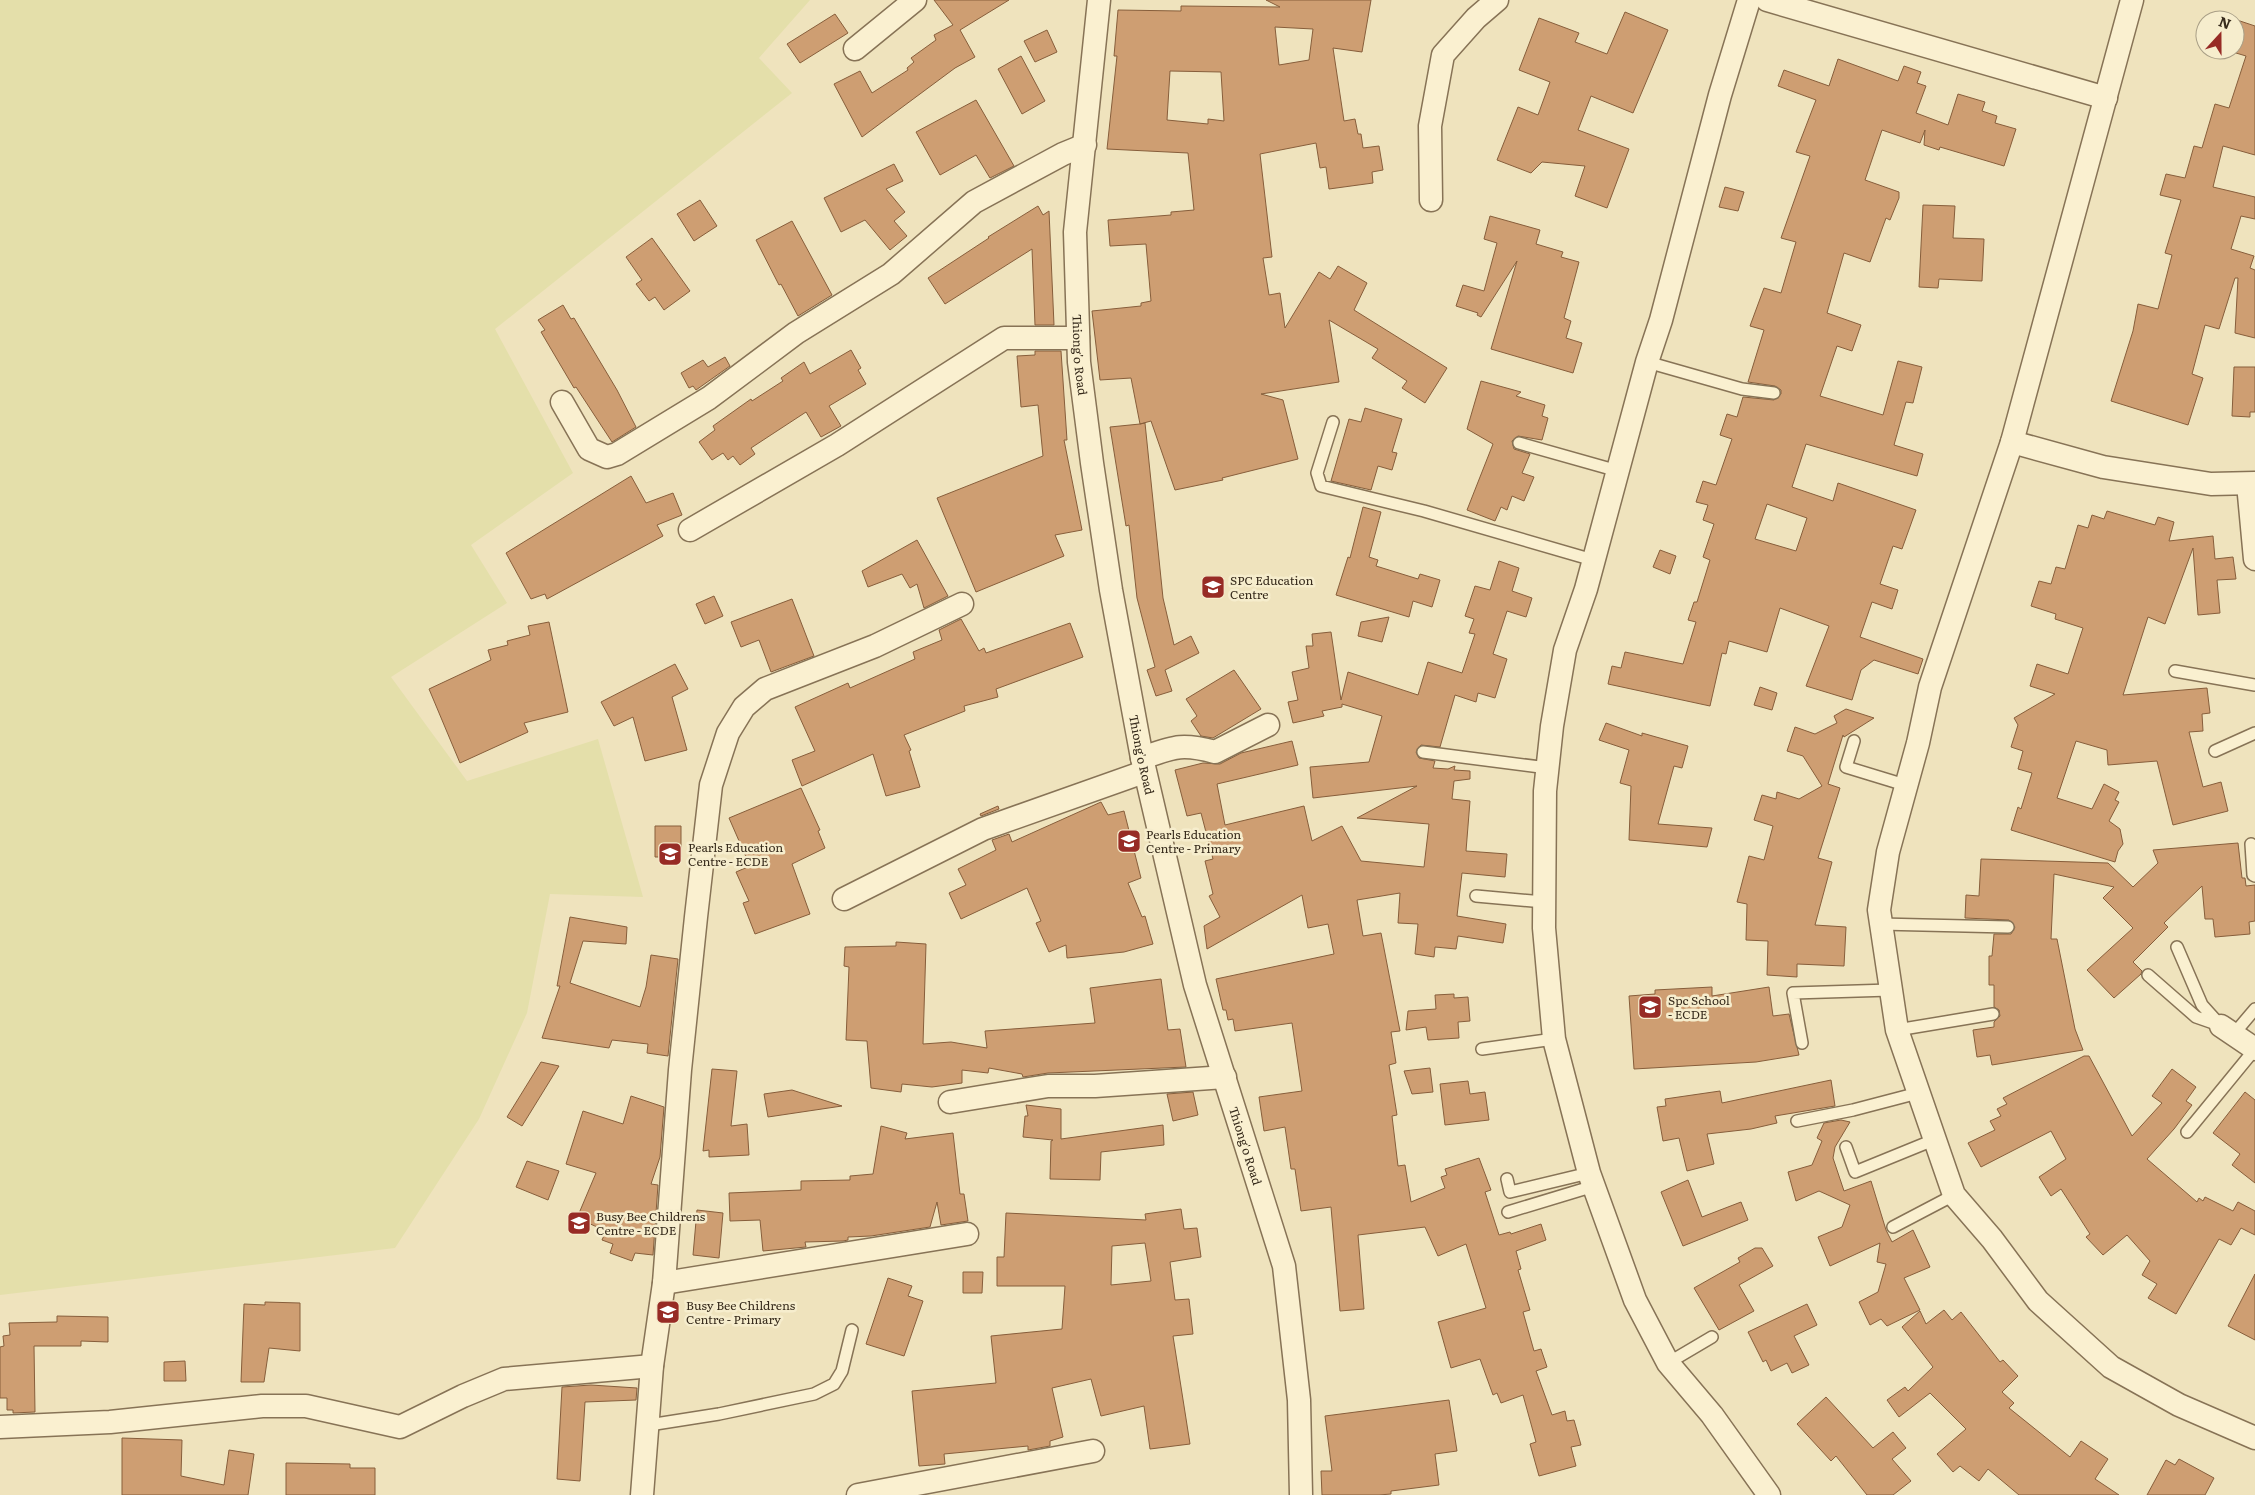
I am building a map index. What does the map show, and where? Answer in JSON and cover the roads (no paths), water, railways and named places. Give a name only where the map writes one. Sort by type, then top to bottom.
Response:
[{"type":"street","points":[[855,49],[915,0]]},
{"type":"street","name":"Thiong'o Road","points":[[1099,0],[1075,232],[1079,362],[1092,463],[1111,590],[1143,765],[1195,985],[1284,1266],[1300,1400],[1301,1495]]},
{"type":"street","points":[[1431,200],[1430,126],[1443,55],[1476,18],[1497,0]]},
{"type":"street","points":[[1749,0],[1720,95],[1661,320],[1647,362],[1593,560],[1566,650],[1552,726],[1545,791],[1544,928],[1554,1039],[1592,1180],[1634,1300],[1668,1364],[1712,1415],[1769,1495]]},
{"type":"street","points":[[1768,0],[2106,98]]},
{"type":"street","points":[[2132,0],[2012,442],[1930,686],[1918,743],[1888,852],[1879,910],[1880,924],[1897,1030],[1954,1195],[1992,1239],[2038,1301],[2111,1367],[2179,1405],[2255,1438]]},
{"type":"street","points":[[562,402],[589,449],[607,458],[617,454],[709,398],[796,333],[891,274],[974,202],[1062,154],[1084,145]]},
{"type":"street","points":[[690,530],[837,444],[1004,338],[1078,338]]},
{"type":"street","points":[[2012,442],[2102,468],[2211,484],[2252,484],[2255,559]]},
{"type":"street","points":[[642,1495],[649,1425],[652,1366],[664,1283],[680,1070],[711,785],[728,733],[744,707],[766,689],[874,646],[962,604]]},
{"type":"street","points":[[844,899],[983,828],[1143,765],[1171,748],[1192,746],[1215,752],[1268,725]]},
{"type":"street","points":[[2227,1031],[2255,1049]]},
{"type":"street","points":[[950,1102],[1048,1086],[1095,1086],[1225,1077]]},
{"type":"street","points":[[664,1283],[967,1234]]},
{"type":"street","points":[[0,1427],[110,1422],[262,1406],[306,1406],[400,1427],[504,1379],[652,1366]]},
{"type":"street","points":[[858,1495],[1092,1451]]},
{"type":"lane","points":[[1647,362],[1742,389],[1774,394]]},
{"type":"lane","points":[[1333,422],[1317,473],[1321,486],[1424,512],[1593,560]]},
{"type":"lane","points":[[1519,442],[1618,471]]},
{"type":"lane","points":[[2174,671],[2255,685]]},
{"type":"lane","points":[[2215,751],[2255,733]]},
{"type":"lane","points":[[1854,740],[1846,767],[1905,785]]},
{"type":"lane","points":[[1423,752],[1548,768]]},
{"type":"lane","points":[[2251,844],[2253,875],[2255,876]]},
{"type":"lane","points":[[1476,896],[1544,902]]},
{"type":"lane","points":[[1880,924],[2008,927]]},
{"type":"lane","points":[[2177,948],[2202,1005],[2227,1031]]},
{"type":"lane","points":[[2148,975],[2196,1017],[2227,1031]]},
{"type":"lane","points":[[1802,1043],[1793,993],[1890,990]]},
{"type":"lane","points":[[2227,1031],[2255,1009]]},
{"type":"lane","points":[[1897,1030],[1992,1014]]},
{"type":"lane","points":[[1482,1049],[1554,1039]]},
{"type":"lane","points":[[2187,1132],[2255,1049]]},
{"type":"lane","points":[[1798,1121],[1853,1110],[1918,1093]]},
{"type":"lane","points":[[1846,1147],[1855,1172],[1936,1139]]},
{"type":"lane","points":[[1507,1179],[1510,1192],[1592,1180]]},
{"type":"lane","points":[[1508,1212],[1592,1180]]},
{"type":"lane","points":[[1893,1227],[1954,1195]]},
{"type":"lane","points":[[649,1425],[719,1414],[814,1394],[834,1384],[842,1371],[852,1330]]},
{"type":"lane","points":[[1668,1364],[1712,1337]]},
{"type":"place","name":"SPC Education Centre","points":[[1213,587]]},
{"type":"place","name":"Pearls Education Centre - Primary","points":[[1129,841]]},
{"type":"place","name":"Pearls Education Centre - ECDE","points":[[670,854]]},
{"type":"place","name":"Spc School - ECDE","points":[[1650,1007]]},
{"type":"place","name":"Busy Bee Childrens Centre - ECDE","points":[[579,1223]]},
{"type":"place","name":"Busy Bee Childrens Centre - Primary","points":[[668,1312]]}]
